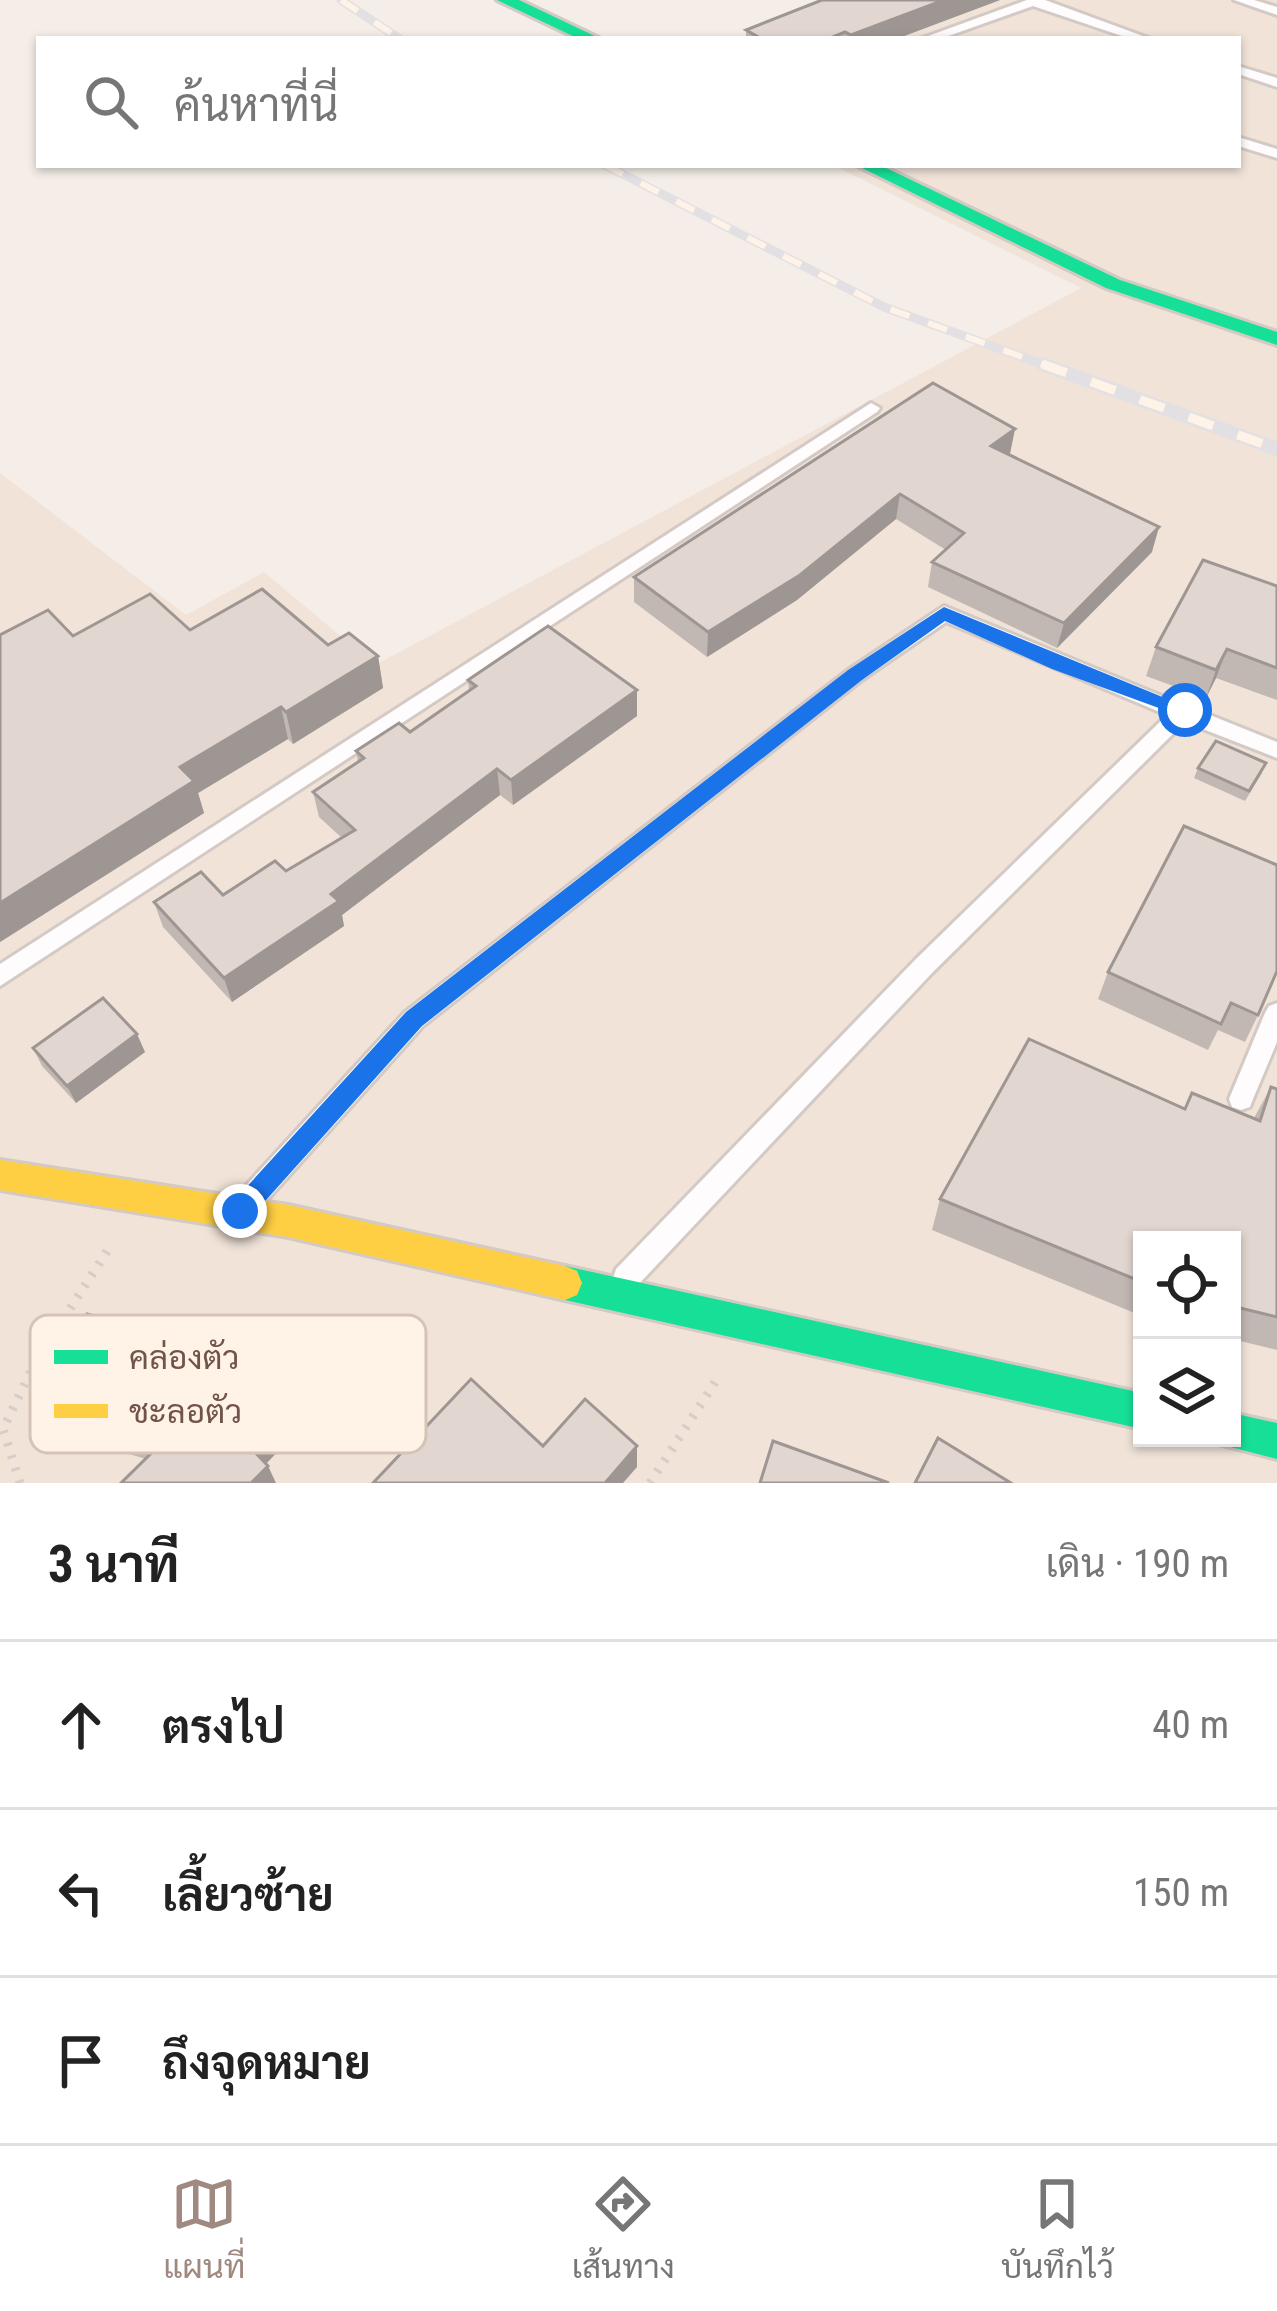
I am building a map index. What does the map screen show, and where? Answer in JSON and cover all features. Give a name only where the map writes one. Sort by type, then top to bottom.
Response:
[{"type":"main road","points":[[505,0],[586,36]]},
{"type":"main road","points":[[872,168],[1113,284],[1277,339]]},
{"type":"main road","points":[[0,1175],[240,1211],[1133,1409]]},
{"type":"main road","points":[[1241,1433],[1277,1441]]},
{"type":"lane","points":[[1240,0],[1277,11]]},
{"type":"lane","points":[[944,36],[1036,1],[1135,36]]},
{"type":"lane","points":[[1241,71],[1277,83]]},
{"type":"lane","points":[[1241,142],[1277,154]]},
{"type":"lane","points":[[0,976],[871,408]]},
{"type":"lane","points":[[240,1211],[414,1019],[855,675],[944,614],[1277,749]]},
{"type":"lane","points":[[611,1293],[924,966],[1185,710]]},
{"type":"lane","points":[[1241,1099],[1277,1013]]},
{"type":"path","points":[[66,1315],[142,1196]]},
{"type":"path","points":[[650,1483],[753,1324]]},
{"type":"path","points":[[20,1483],[3,1429],[30,1373]]},
{"type":"shaded area","points":[[863,0],[1277,0],[1277,1483],[0,1483],[0,473],[186,615],[264,572],[375,665],[1081,288],[839,168],[1241,168],[1241,36],[764,36]]},
{"type":"building","points":[[822,0],[944,0],[851,35],[757,36],[746,30]]},
{"type":"building","points":[[933,383],[1015,429],[991,446],[1159,527],[1064,623],[932,562],[964,533],[900,494],[800,575],[708,632],[634,577]]},
{"type":"building","points":[[1203,560],[1277,586],[1277,668],[1227,649],[1216,670],[1156,647]]},
{"type":"building","points":[[262,589],[328,645],[349,633],[378,656],[286,712],[281,707],[180,767],[194,781],[0,903],[0,635],[48,610],[73,636],[150,594],[190,630]]},
{"type":"building","points":[[548,626],[637,690],[511,780],[497,769],[331,894],[339,901],[224,978],[154,902],[201,872],[223,895],[275,861],[286,871],[355,830],[313,792],[364,758],[356,751],[399,723],[410,732],[476,686],[468,680]]},
{"type":"building","points":[[1216,741],[1266,763],[1249,791],[1198,768]]},
{"type":"building","points":[[1184,826],[1277,865],[1277,971],[1258,1015],[1231,1003],[1221,1024],[1108,972]]},
{"type":"building","points":[[103,998],[137,1034],[67,1086],[33,1048]]},
{"type":"building","points":[[1029,1039],[1185,1109],[1192,1093],[1260,1121],[1271,1087],[1277,1089],[1277,1317],[1241,1308],[1241,1231],[1133,1231],[1133,1278],[940,1199]]},
{"type":"building","points":[[471,1379],[543,1446],[585,1399],[637,1446],[605,1483],[373,1483],[401,1453],[426,1453],[426,1427]]},
{"type":"building","points":[[938,1438],[1011,1483],[915,1483]]},
{"type":"building","points":[[773,1441],[889,1483],[760,1483]]},
{"type":"building","points":[[151,1453],[256,1453],[268,1466],[251,1483],[121,1483]]},
{"type":"railway","points":[[341,0],[395,36]]},
{"type":"railway","points":[[611,168],[884,307],[1050,367]]},
{"type":"railway","points":[[1042,364],[1277,449]]},
{"type":"traffic: fast","points":[[505,0],[586,36]]},
{"type":"traffic: fast","points":[[871,168],[1113,284],[1277,339]]},
{"type":"traffic: fast","points":[[565,1283],[1133,1409]]},
{"type":"traffic: fast","points":[[1241,1433],[1277,1441]]},
{"type":"traffic: slow","points":[[0,1175],[288,1221],[565,1283]]},
{"type":"route","points":[[240,1211],[414,1019],[855,675],[944,614],[1059,664],[1185,710]]}]
